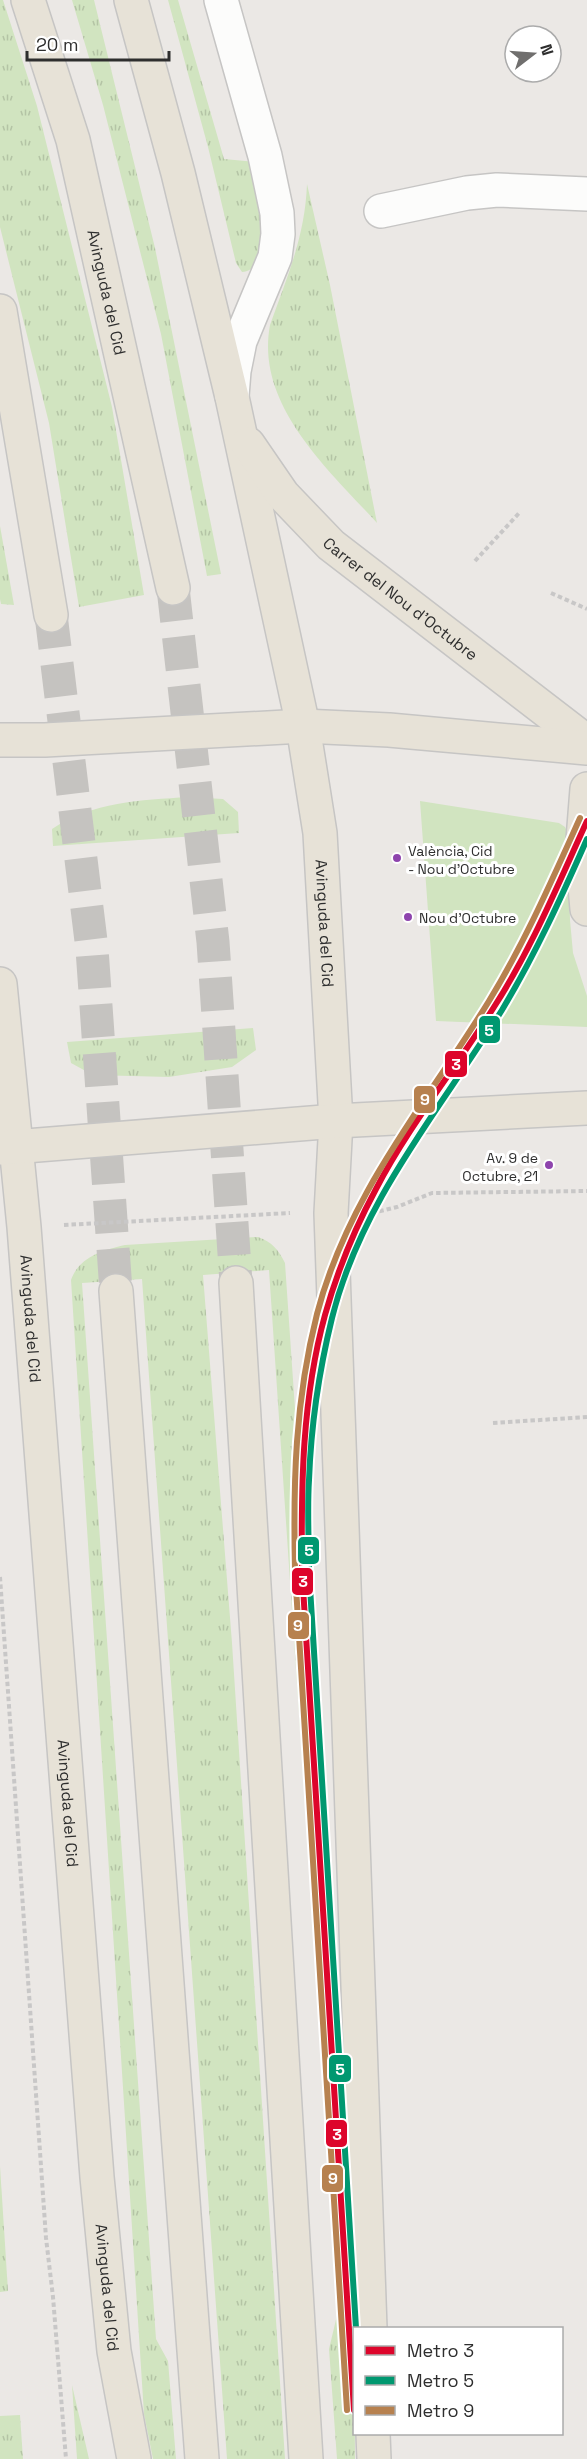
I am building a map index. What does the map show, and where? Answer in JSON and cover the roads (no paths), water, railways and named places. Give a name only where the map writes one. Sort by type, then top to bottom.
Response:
[{"type":"main road","name":"Avinguda del Cid","points":[[28,0],[73,140],[173,588]]},
{"type":"main road","name":"Avinguda del Cid","points":[[131,0],[177,173],[232,398],[303,726],[320,833],[336,1120],[331,1213],[370,2327]]},
{"type":"main road","points":[[0,311],[51,615]]},
{"type":"main road","name":"Carrer del Nou d'Octubre","points":[[239,431],[283,495],[331,545],[587,742]]},
{"type":"main road","points":[[0,740],[45,740],[303,726],[389,730],[587,748]]},
{"type":"main road","points":[[587,789],[582,852],[587,909]]},
{"type":"main road","name":"Avinguda del Cid","points":[[0,984],[6,1145],[97,2177],[114,2351],[134,2459]]},
{"type":"main road","points":[[6,1145],[336,1120],[587,1108]]},
{"type":"main road","points":[[236,1283],[306,2459]]},
{"type":"main road","points":[[116,1291],[202,2459]]},
{"type":"main road","points":[[374,2435],[374,2459]]},
{"type":"street","name":"Avinguda del Cid","points":[[221,0],[265,156],[277,213],[278,234],[275,257],[240,341],[232,398]]},
{"type":"street","points":[[381,211],[467,193],[496,190],[587,194]]},
{"type":"tunnel","points":[[173,588],[213,942],[236,1283]]},
{"type":"tunnel","points":[[51,615],[92,949],[116,1291]]},
{"type":"metro line","name":"9","points":[[347,2410],[295,1571],[295,1474],[304,1378],[317,1314],[331,1270],[348,1229],[391,1151],[502,979],[538,911],[580,818]]},
{"type":"metro line","name":"3","points":[[353,2394],[302,1571],[303,1474],[307,1410],[317,1347],[325,1315],[347,1250],[368,1204],[403,1142],[508,985],[544,916],[587,821]]},
{"type":"metro line","name":"5","points":[[356,2327],[309,1571],[308,1491],[316,1399],[332,1318],[345,1275],[362,1235],[382,1195],[502,1010],[526,968],[587,839]]},
{"type":"place","name":"València, Cid - Nou d'Octubre","points":[[397,858]]},
{"type":"place","name":"Nou d'Octubre","points":[[408,917]]},
{"type":"place","name":"Av. 9 de Octubre, 21","points":[[549,1165]]}]
